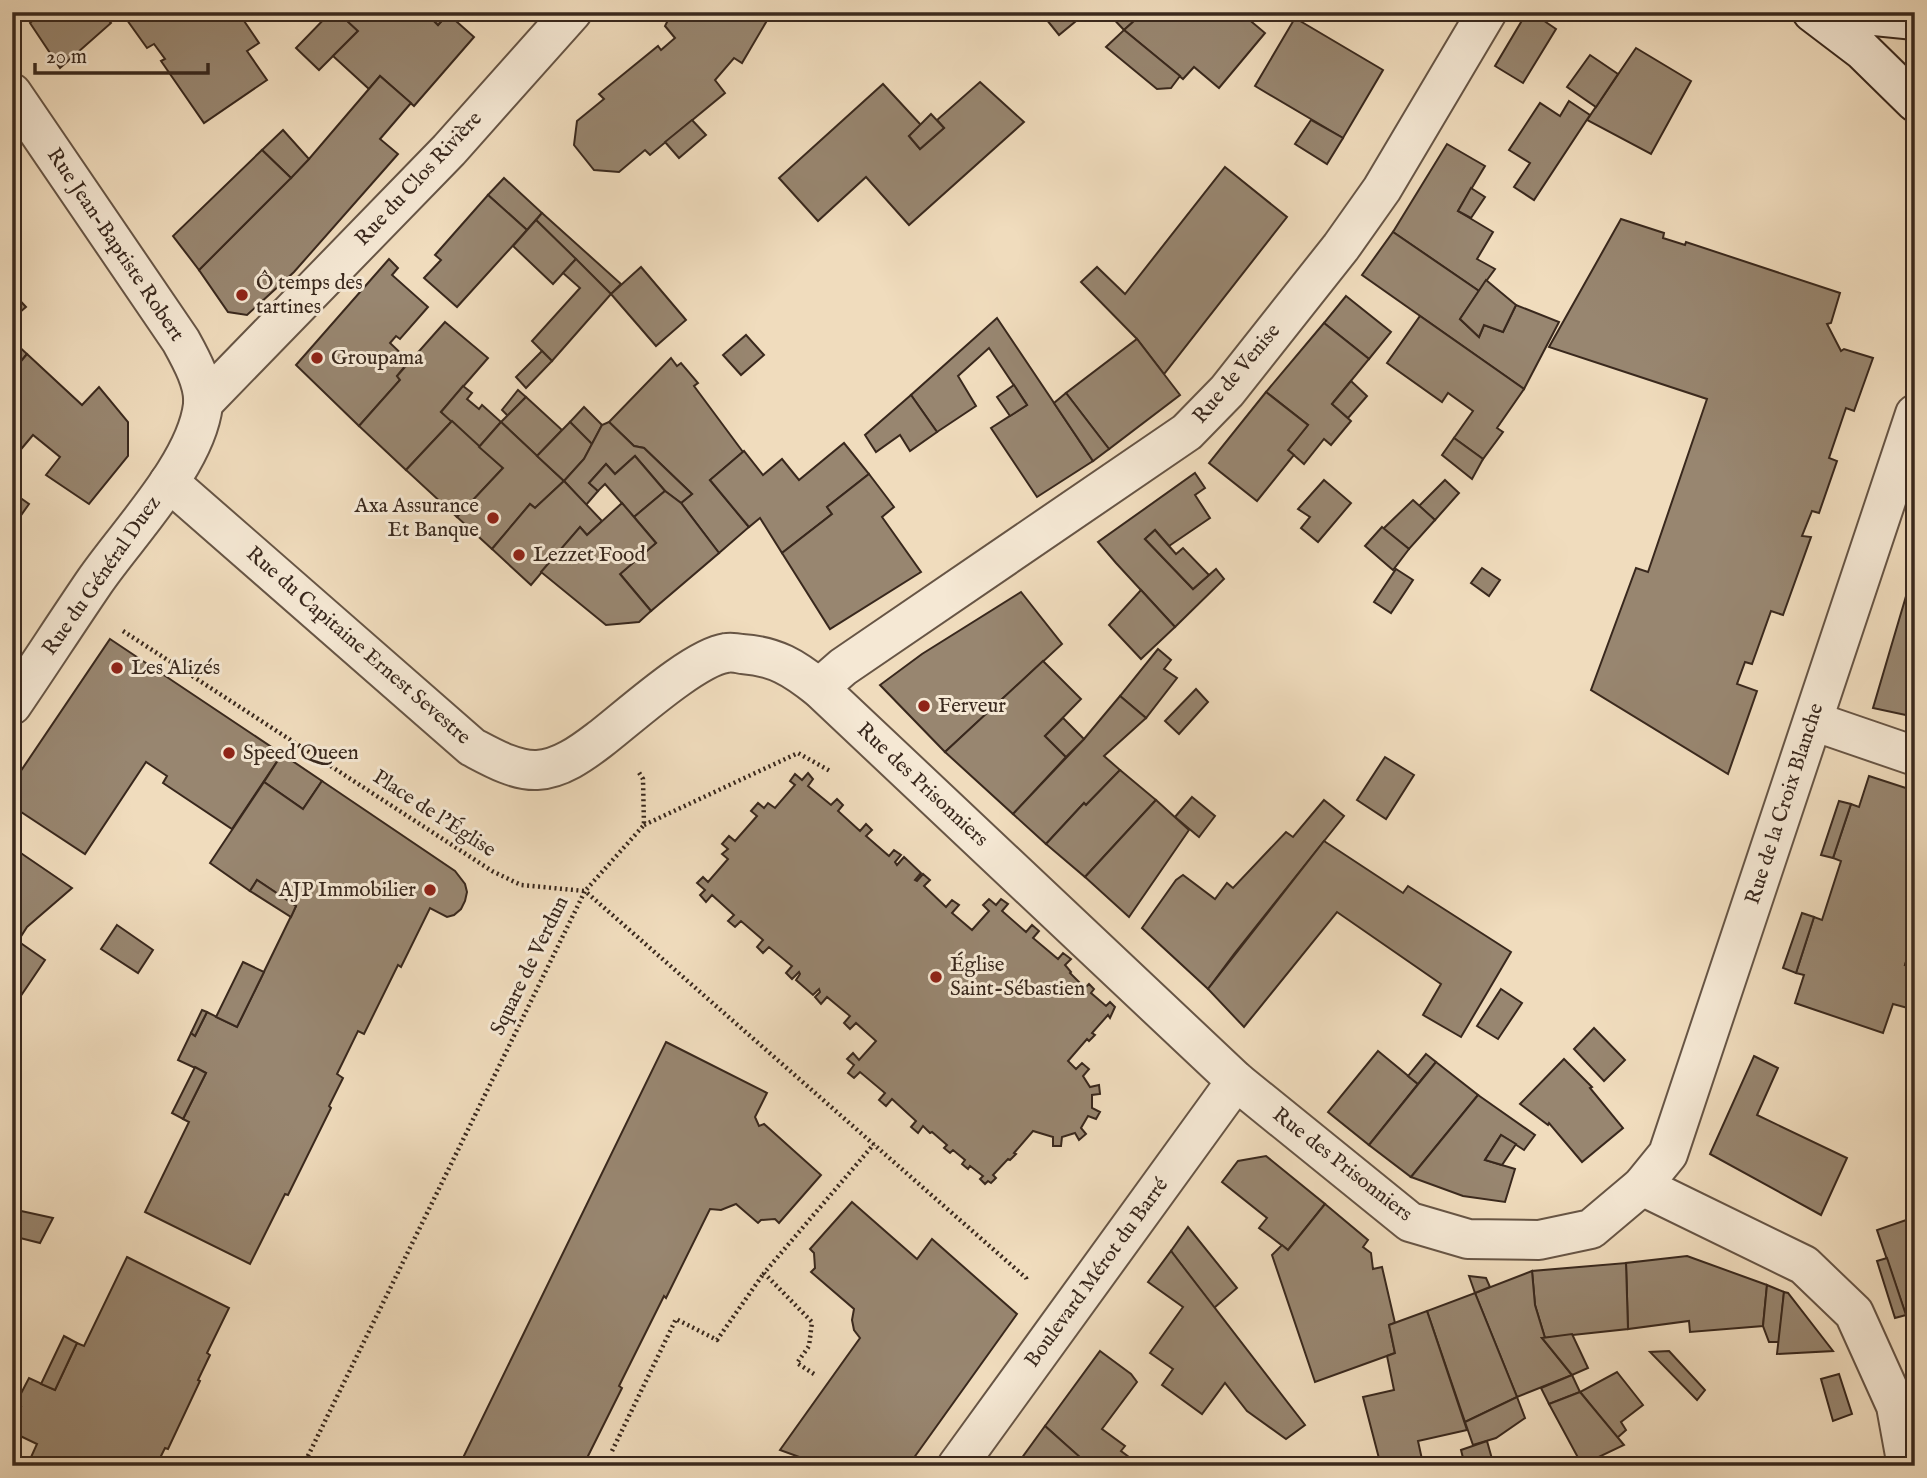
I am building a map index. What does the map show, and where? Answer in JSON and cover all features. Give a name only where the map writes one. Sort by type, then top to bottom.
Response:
[{"type":"street","name":"Rue du Clos Rivière","points":[[203,403],[449,150],[572,12]]},
{"type":"street","name":"Rue de Venise","points":[[818,688],[842,667],[1187,432],[1227,391],[1341,247],[1382,189],[1487,12]]},
{"type":"street","points":[[1813,13],[1915,20]]},
{"type":"street","points":[[1813,13],[1862,50],[1915,103]]},
{"type":"street","name":"Rue Jean-Baptiste Robert","points":[[12,93],[181,341],[197,369],[203,403]]},
{"type":"street","points":[[169,482],[197,430],[203,403]]},
{"type":"street","name":"Rue de la Croix Blanche","points":[[1642,1186],[1668,1154],[1915,414]]},
{"type":"street","name":"Rue du Capitaine Ernest Sevestre","points":[[169,482],[472,747],[516,766],[537,770],[560,764],[584,752],[689,670],[709,658],[727,653],[773,659],[797,670],[818,688]]},
{"type":"street","name":"Rue du Général Duez","points":[[12,705],[95,581],[169,482]]},
{"type":"street","name":"Rue des Prisonniers","points":[[818,688],[1236,1081],[1410,1222],[1468,1239],[1539,1240],[1591,1229],[1642,1186]]},
{"type":"street","points":[[1813,721],[1915,756]]},
{"type":"street","name":"Boulevard Mérot du Barré","points":[[957,1466],[1236,1081]]},
{"type":"street","points":[[1642,1186],[1804,1265],[1854,1314],[1905,1402],[1907,1466]]},
{"type":"path","name":"Place de l'Église","points":[[81,604],[492,871],[521,885],[585,891]]},
{"type":"path","points":[[610,732],[643,779],[644,825]]},
{"type":"path","points":[[585,891],[644,825],[798,753]]},
{"type":"path","name":"Square de Verdun","points":[[303,1466],[585,891],[1026,1278],[1029,1290]]},
{"type":"path","points":[[612,1451],[676,1319],[717,1339],[764,1273],[874,1144]]},
{"type":"path","points":[[764,1273],[812,1322],[809,1346],[797,1363],[814,1374]]},
{"type":"building","points":[[42,12],[101,12],[111,23],[60,68],[30,23]]},
{"type":"building","points":[[238,12],[259,43],[247,51],[267,80],[204,123],[161,61],[165,59],[154,44],[147,48],[122,13]]},
{"type":"building","points":[[331,12],[338,12],[358,31],[319,70],[296,48]]},
{"type":"building","points":[[354,12],[425,12],[438,25],[448,14],[474,37],[414,106],[380,76],[369,89],[333,56],[358,31],[346,20]]},
{"type":"building","points":[[425,12],[450,12],[438,25]]},
{"type":"building","points":[[672,12],[772,12],[742,63],[734,58],[715,80],[725,93],[650,155],[645,150],[619,172],[594,170],[574,145],[577,121],[604,99],[599,94],[658,46],[661,50],[675,38],[665,26]]},
{"type":"building","points":[[1087,12],[1059,35],[1042,14]]},
{"type":"building","points":[[1107,12],[1144,12],[1124,30]]},
{"type":"building","points":[[1144,12],[1240,12],[1265,33],[1219,88],[1194,67],[1183,79],[1124,30]]},
{"type":"building","points":[[1527,12],[1556,29],[1523,83],[1495,66]]},
{"type":"building","points":[[1295,18],[1383,70],[1343,138],[1255,86]]},
{"type":"building","points":[[1124,30],[1180,76],[1171,88],[1157,89],[1106,47]]},
{"type":"building","points":[[1636,48],[1691,81],[1651,154],[1587,120]]},
{"type":"building","points":[[1590,55],[1618,74],[1596,107],[1567,87]]},
{"type":"building","points":[[380,76],[411,103],[380,139],[398,154],[294,272],[247,315],[228,312],[199,270],[309,159]]},
{"type":"building","points":[[980,82],[1024,122],[909,225],[866,177],[818,221],[779,178],[883,84],[920,124],[909,136],[920,149],[944,128],[937,120]]},
{"type":"building","points":[[1569,101],[1590,115],[1534,200],[1514,187],[1530,163],[1509,150],[1540,103],[1560,116]]},
{"type":"building","points":[[931,114],[944,128],[920,149],[909,136]]},
{"type":"building","points":[[692,120],[706,135],[679,158],[665,142]]},
{"type":"building","points":[[1311,120],[1343,138],[1327,164],[1295,144]]},
{"type":"building","points":[[283,130],[309,159],[291,178],[262,150]]},
{"type":"building","points":[[1447,144],[1485,166],[1458,211],[1493,232],[1477,259],[1495,269],[1479,291],[1393,232]]},
{"type":"building","points":[[262,150],[291,178],[199,270],[173,236]]},
{"type":"building","points":[[1225,167],[1287,217],[1164,374],[1137,339],[1081,282],[1097,267],[1125,294]]},
{"type":"building","points":[[504,178],[542,213],[527,230],[488,195]]},
{"type":"building","points":[[1471,188],[1485,197],[1471,218],[1458,211]]},
{"type":"building","points":[[488,195],[527,230],[457,307],[424,278],[441,260],[435,255]]},
{"type":"building","points":[[542,213],[621,284],[611,294],[536,220]]},
{"type":"building","points":[[1621,219],[1664,233],[1663,238],[1685,245],[1686,242],[1840,293],[1831,323],[1827,324],[1841,351],[1844,349],[1873,358],[1854,411],[1846,408],[1829,458],[1837,461],[1819,513],[1812,511],[1802,536],[1811,537],[1783,615],[1771,611],[1752,664],[1745,662],[1737,684],[1757,691],[1728,774],[1591,690],[1636,568],[1648,572],[1707,399],[1549,347]]},
{"type":"building","points":[[536,220],[576,259],[553,284],[513,246]]},
{"type":"building","points":[[1393,232],[1479,291],[1460,319],[1479,337],[1484,325],[1503,332],[1516,305],[1559,322],[1524,389],[1362,275]]},
{"type":"building","points":[[389,259],[398,268],[392,275],[428,307],[400,339],[396,336],[390,343],[409,361],[397,376],[400,380],[359,426],[296,365]]},
{"type":"building","points":[[576,259],[611,294],[552,361],[532,341],[580,288],[563,273]]},
{"type":"building","points":[[641,267],[686,320],[656,346],[611,294]]},
{"type":"building","points":[[1486,280],[1516,305],[1503,332],[1484,325],[1479,337],[1460,319]]},
{"type":"building","points":[[12,292],[26,307],[12,319]]},
{"type":"building","points":[[1346,296],[1391,332],[1369,359],[1324,323]]},
{"type":"building","points":[[1420,316],[1524,389],[1497,428],[1503,432],[1483,459],[1454,438],[1473,411],[1448,393],[1442,402],[1387,363]]},
{"type":"building","points":[[997,318],[1093,461],[1037,497],[991,428],[1027,405],[989,348],[958,376],[976,406],[937,432],[911,395]]},
{"type":"building","points":[[445,322],[488,358],[441,412],[452,421],[406,470],[359,426],[400,380],[397,376]]},
{"type":"building","points":[[1324,323],[1369,359],[1332,404],[1351,421],[1331,445],[1324,439],[1304,464],[1288,450],[1308,425],[1266,392]]},
{"type":"building","points":[[746,335],[764,355],[741,375],[723,355]]},
{"type":"building","points":[[1137,339],[1180,395],[1109,449],[1066,393]]},
{"type":"building","points":[[12,340],[27,354],[12,372]]},
{"type":"building","points":[[542,351],[552,361],[526,388],[516,377]]},
{"type":"building","points":[[27,354],[82,405],[99,387],[128,422],[128,456],[89,504],[46,475],[60,457],[33,435],[17,454],[12,450],[12,372]]},
{"type":"building","points":[[671,358],[677,366],[681,363],[698,383],[694,386],[743,452],[710,480],[749,527],[719,553],[681,503],[692,494],[644,448],[634,446],[609,422]]},
{"type":"building","points":[[1351,381],[1367,396],[1348,418],[1332,404]]},
{"type":"building","points":[[1014,385],[1027,405],[1010,416],[997,397]]},
{"type":"building","points":[[463,386],[472,393],[467,399],[479,409],[482,405],[501,422],[479,447],[441,412]]},
{"type":"building","points":[[518,390],[526,397],[508,416],[502,410]]},
{"type":"building","points":[[1266,392],[1308,425],[1288,450],[1294,455],[1257,501],[1209,463]]},
{"type":"building","points":[[1066,393],[1109,449],[1093,461],[1054,403]]},
{"type":"building","points":[[911,395],[937,432],[910,451],[900,435],[876,452],[865,435]]},
{"type":"building","points":[[526,397],[562,430],[537,456],[501,422]]},
{"type":"building","points":[[584,407],[602,425],[592,444],[570,422]]},
{"type":"building","points":[[452,421],[503,468],[457,517],[406,470]]},
{"type":"building","points":[[501,422],[564,481],[535,508],[530,504],[492,549],[457,517],[503,468],[479,447]]},
{"type":"building","points":[[570,422],[592,444],[584,459],[564,481],[537,456]]},
{"type":"building","points":[[609,422],[634,446],[644,448],[692,494],[681,503],[665,491],[635,456],[615,474],[606,464],[589,483],[598,491],[586,505],[564,481],[584,459],[602,425]]},
{"type":"building","points":[[1454,438],[1483,459],[1472,479],[1442,455]]},
{"type":"building","points":[[844,443],[869,474],[827,507],[832,514],[782,553],[760,518],[749,527],[710,480],[744,451],[763,475],[782,459],[799,480]]},
{"type":"building","points":[[635,456],[665,491],[634,517],[605,484],[598,491],[589,483],[606,464],[615,474]]},
{"type":"building","points":[[1195,473],[1205,488],[1195,495],[1210,518],[1169,546],[1155,530],[1145,539],[1193,589],[1216,569],[1224,579],[1175,627],[1098,542]]},
{"type":"building","points":[[869,474],[894,507],[882,517],[921,572],[830,629],[782,553],[832,514],[827,507]]},
{"type":"building","points":[[1324,480],[1351,503],[1318,542],[1301,528],[1310,517],[1298,509]]},
{"type":"building","points":[[1445,480],[1459,493],[1435,520],[1419,506]]},
{"type":"building","points":[[564,481],[602,521],[587,535],[580,527],[531,585],[492,549],[530,504],[535,508]]},
{"type":"building","points":[[665,491],[681,503],[719,553],[651,611],[620,574],[656,543],[634,517]]},
{"type":"building","points":[[12,492],[29,504],[12,528]]},
{"type":"building","points":[[1413,500],[1435,520],[1409,549],[1383,529]]},
{"type":"building","points":[[622,503],[656,543],[620,574],[651,611],[639,622],[606,625],[541,572],[580,527],[587,535]]},
{"type":"building","points":[[1382,527],[1409,549],[1393,570],[1365,546]]},
{"type":"building","points":[[1155,530],[1176,554],[1183,548],[1209,575],[1193,589],[1145,539]]},
{"type":"building","points":[[1482,568],[1500,580],[1489,596],[1471,583]]},
{"type":"building","points":[[1396,569],[1413,580],[1391,613],[1374,602]]},
{"type":"building","points":[[1909,586],[1915,588],[1915,717],[1873,708]]},
{"type":"building","points":[[1141,590],[1175,627],[1141,659],[1109,625]]},
{"type":"building","points":[[1021,592],[1062,644],[945,752],[880,685],[922,654]]},
{"type":"building","points":[[110,639],[282,754],[232,829],[163,783],[167,776],[146,762],[85,854],[12,806],[12,784]]},
{"type":"building","points":[[1158,649],[1171,660],[1164,669],[1177,678],[1146,718],[1120,696]]},
{"type":"building","points":[[1043,661],[1081,699],[1045,736],[1066,757],[1013,814],[945,752]]},
{"type":"building","points":[[1196,689],[1208,702],[1179,734],[1165,721]]},
{"type":"building","points":[[1120,696],[1146,718],[1104,756],[1120,770],[1086,805],[1084,803],[1046,844],[1013,814],[1084,739]]},
{"type":"building","points":[[1063,718],[1084,739],[1066,757],[1045,736]]},
{"type":"building","points":[[282,754],[322,781],[303,809],[264,782]]},
{"type":"building","points":[[1385,757],[1414,775],[1386,819],[1357,800]]},
{"type":"building","points":[[1120,770],[1156,800],[1085,877],[1046,844],[1084,803],[1086,805]]},
{"type":"building","name":"Église Saint-Sébastien","points":[[808,773],[813,779],[808,786],[831,805],[837,799],[843,805],[838,811],[860,831],[866,824],[872,830],[866,836],[889,856],[894,850],[901,855],[895,862],[897,865],[904,857],[921,873],[915,880],[923,874],[930,880],[924,886],[946,907],[952,900],[959,905],[952,913],[972,930],[989,911],[983,905],[989,899],[996,905],[1001,899],[1008,904],[1002,911],[1026,932],[1032,925],[1039,931],[1033,938],[1058,959],[1063,953],[1071,959],[1065,965],[1070,973],[1085,988],[1089,984],[1094,989],[1091,993],[1106,1006],[1110,1002],[1115,1007],[1110,1018],[1108,1015],[1092,1033],[1095,1035],[1089,1041],[1087,1039],[1068,1061],[1076,1069],[1082,1063],[1089,1069],[1083,1076],[1090,1087],[1099,1085],[1100,1094],[1092,1095],[1092,1108],[1100,1112],[1096,1119],[1088,1116],[1081,1128],[1086,1134],[1079,1140],[1075,1133],[1062,1137],[1061,1146],[1053,1146],[1053,1137],[1033,1131],[1014,1153],[1016,1154],[993,1175],[996,1178],[985,1184],[980,1179],[983,1176],[970,1166],[968,1169],[962,1164],[965,1160],[953,1150],[950,1153],[944,1148],[947,1145],[932,1132],[923,1126],[918,1133],[911,1127],[916,1121],[892,1099],[886,1106],[879,1100],[885,1093],[860,1072],[854,1078],[848,1073],[854,1065],[847,1059],[853,1053],[859,1060],[876,1041],[856,1023],[850,1029],[844,1023],[850,1016],[827,997],[821,1004],[815,997],[820,992],[819,989],[813,995],[796,980],[799,972],[792,979],[786,973],[792,966],[769,947],[763,953],[757,947],[763,940],[741,921],[735,927],[728,921],[734,915],[712,895],[706,902],[700,895],[705,890],[697,883],[703,877],[708,882],[728,859],[722,854],[728,849],[722,844],[729,836],[735,841],[757,816],[751,811],[758,803],[764,808],[768,803],[775,808],[795,785],[790,781],[795,774],[802,780]]},
{"type":"building","points":[[1869,776],[1915,791],[1915,935],[1905,965],[1915,968],[1915,1010],[1893,1004],[1883,1033],[1795,1003],[1804,975],[1796,973],[1814,917],[1822,920],[1841,861],[1833,858],[1851,804],[1859,807]]},
{"type":"building","points":[[322,781],[455,871],[465,884],[467,892],[461,909],[454,915],[447,917],[430,908],[364,1034],[358,1031],[337,1074],[343,1078],[329,1106],[331,1108],[250,1264],[145,1212],[189,1122],[183,1119],[206,1073],[178,1060],[191,1033],[195,1036],[207,1012],[237,1027],[296,906],[257,880],[250,891],[210,863],[264,782],[303,809]]},
{"type":"building","points":[[1192,797],[1215,816],[1199,837],[1175,817]]},
{"type":"building","points":[[1156,800],[1189,830],[1129,917],[1085,877]]},
{"type":"building","points":[[1324,800],[1344,816],[1208,989],[1142,928],[1176,880],[1183,875],[1215,899],[1227,883],[1233,888],[1286,832],[1293,837]]},
{"type":"building","points":[[1839,801],[1851,804],[1833,858],[1821,855]]},
{"type":"building","points":[[1324,841],[1403,893],[1408,886],[1511,952],[1461,1037],[1423,1015],[1441,984],[1337,912],[1244,1027],[1208,989]]},
{"type":"building","points":[[12,847],[72,888],[27,927],[18,941],[12,937]]},
{"type":"building","points":[[257,880],[296,906],[291,917],[250,891]]},
{"type":"building","points":[[1802,913],[1814,917],[1796,973],[1783,968]]},
{"type":"building","points":[[117,925],[153,950],[138,973],[101,949]]},
{"type":"building","points":[[12,937],[45,960],[12,1009]]},
{"type":"building","points":[[1910,948],[1915,950],[1915,968],[1905,965]]},
{"type":"building","points":[[243,962],[264,972],[237,1027],[216,1017]]},
{"type":"building","points":[[1501,989],[1522,1003],[1498,1039],[1477,1026]]},
{"type":"building","points":[[202,1010],[207,1012],[195,1036],[191,1033]]},
{"type":"building","points":[[1594,1028],[1625,1060],[1604,1081],[1574,1049]]},
{"type":"building","points":[[666,1042],[767,1093],[755,1117],[759,1126],[764,1124],[821,1175],[779,1223],[775,1219],[761,1220],[758,1223],[736,1204],[721,1210],[710,1209],[619,1386],[622,1388],[583,1466],[459,1466]]},
{"type":"building","points":[[1378,1051],[1418,1084],[1369,1145],[1328,1112]]},
{"type":"building","points":[[1426,1054],[1436,1062],[1418,1084],[1408,1076]]},
{"type":"building","points":[[1754,1056],[1778,1068],[1757,1115],[1847,1158],[1821,1215],[1710,1154]]},
{"type":"building","points":[[1564,1059],[1592,1087],[1590,1088],[1623,1128],[1582,1162],[1549,1123],[1548,1125],[1520,1104]]},
{"type":"building","points":[[1436,1062],[1478,1095],[1411,1177],[1369,1145]]},
{"type":"building","points":[[195,1067],[206,1073],[183,1119],[172,1113]]},
{"type":"building","points":[[1478,1095],[1535,1135],[1524,1150],[1501,1135],[1485,1160],[1515,1169],[1505,1202],[1463,1196],[1411,1177]]},
{"type":"building","points":[[1501,1135],[1516,1144],[1502,1165],[1485,1160]]},
{"type":"building","points":[[1266,1156],[1325,1204],[1288,1250],[1259,1228],[1267,1218],[1222,1182],[1238,1161]]},
{"type":"building","points":[[852,1202],[917,1259],[932,1239],[1017,1314],[908,1466],[824,1466],[780,1450],[860,1338],[854,1330],[854,1309],[811,1272],[815,1268],[814,1253],[810,1249]]},
{"type":"building","points":[[1325,1204],[1368,1240],[1363,1247],[1371,1253],[1373,1269],[1382,1267],[1395,1323],[1389,1325],[1395,1353],[1315,1382],[1272,1255],[1282,1245],[1288,1250]]},
{"type":"building","points":[[12,1209],[53,1218],[40,1243],[12,1236]]},
{"type":"building","points":[[1915,1217],[1915,1342],[1877,1230]]},
{"type":"building","points":[[1188,1227],[1237,1288],[1214,1308],[1171,1251]]},
{"type":"building","points":[[1171,1251],[1305,1425],[1286,1439],[1247,1411],[1225,1383],[1202,1414],[1162,1385],[1173,1369],[1150,1353],[1183,1307],[1148,1282]]},
{"type":"building","points":[[1687,1256],[1767,1285],[1763,1326],[1690,1332],[1689,1321],[1628,1329],[1626,1263]]},
{"type":"building","points":[[127,1257],[229,1308],[207,1353],[210,1355],[198,1380],[200,1381],[168,1449],[165,1448],[156,1466],[27,1466],[37,1444],[12,1432],[12,1425],[21,1407],[15,1405],[29,1378],[55,1390],[77,1343],[84,1346]]},
{"type":"building","points":[[1887,1258],[1906,1315],[1895,1318],[1877,1261]]},
{"type":"building","points":[[1626,1263],[1628,1329],[1545,1338],[1535,1305],[1532,1271]]},
{"type":"building","points":[[1532,1271],[1535,1305],[1545,1338],[1542,1338],[1572,1375],[1517,1397],[1475,1293]]},
{"type":"building","points":[[1469,1276],[1486,1278],[1490,1287],[1475,1293]]},
{"type":"building","points":[[1767,1285],[1784,1292],[1779,1342],[1769,1342],[1763,1326]]},
{"type":"building","points":[[1784,1292],[1788,1293],[1833,1351],[1777,1354]]},
{"type":"building","points":[[1475,1293],[1517,1397],[1465,1422],[1427,1311]]},
{"type":"building","points":[[1427,1311],[1467,1430],[1418,1441],[1423,1464],[1419,1466],[1381,1466],[1363,1397],[1394,1390],[1387,1356],[1395,1353],[1389,1325]]},
{"type":"building","points":[[1572,1334],[1588,1368],[1572,1375],[1542,1338]]},
{"type":"building","points":[[64,1336],[77,1343],[55,1390],[41,1384]]},
{"type":"building","points":[[1100,1351],[1131,1374],[1137,1382],[1102,1429],[1125,1446],[1121,1451],[1141,1466],[1089,1466],[1045,1426]]},
{"type":"building","points":[[1669,1351],[1705,1390],[1697,1400],[1650,1352]]},
{"type":"building","points":[[1617,1372],[1643,1405],[1621,1422],[1626,1430],[1617,1438],[1580,1392]]},
{"type":"building","points":[[1839,1374],[1852,1414],[1833,1421],[1821,1379]]},
{"type":"building","points":[[1572,1375],[1580,1392],[1549,1404],[1541,1388]]},
{"type":"building","points":[[1580,1392],[1624,1445],[1582,1465],[1549,1404]]},
{"type":"building","points":[[1517,1397],[1525,1418],[1496,1438],[1473,1445],[1465,1422]]},
{"type":"building","points":[[1045,1426],[1082,1459],[1077,1466],[1016,1466]]},
{"type":"building","points":[[1487,1441],[1494,1466],[1465,1466],[1461,1450]]},
{"type":"place","name":"Ô temps des tartines","points":[[242,295]]},
{"type":"place","name":"Groupama","points":[[317,358]]},
{"type":"place","name":"Axa Assurance Et Banque","points":[[493,518]]},
{"type":"place","name":"Lezzet Food","points":[[519,555]]},
{"type":"place","name":"Les Alizés","points":[[117,668]]},
{"type":"place","name":"Ferveur","points":[[924,706]]},
{"type":"place","name":"Speed Queen","points":[[229,753]]},
{"type":"place","name":"AJP Immobilier","points":[[430,890]]},
{"type":"place","name":"Église Saint-Sébastien","points":[[936,977]]}]
